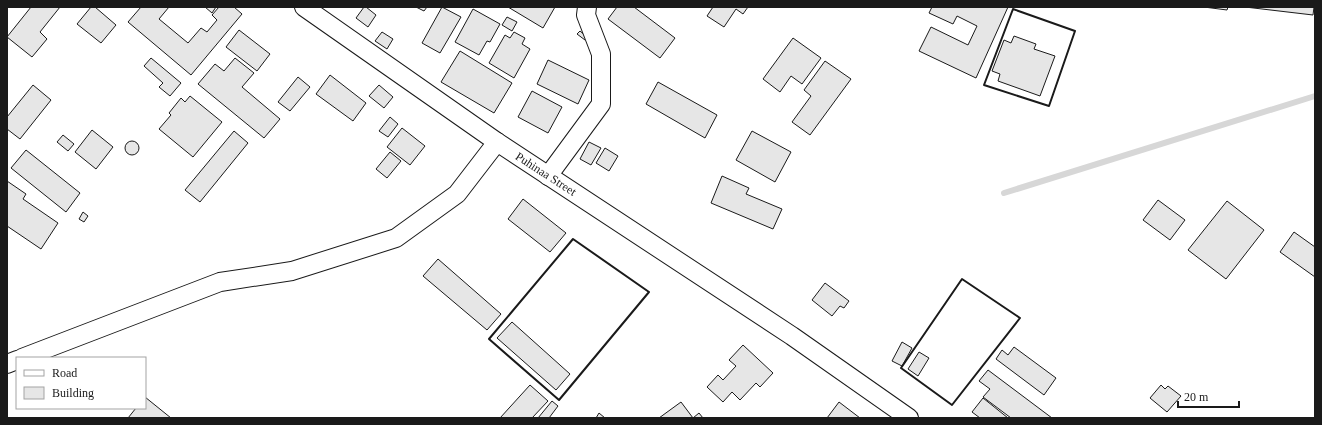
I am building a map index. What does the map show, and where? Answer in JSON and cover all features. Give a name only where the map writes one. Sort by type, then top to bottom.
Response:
[{"type":"street","name":"Puhinaa Street","points":[[304,7],[497,142],[792,336],[908,418]]},
{"type":"street","points":[[548,176],[601,104],[601,54],[586,15],[587,7]]},
{"type":"street","points":[[25,357],[220,282],[292,271],[396,238],[457,194],[497,142]]},
{"type":"building","points":[[31,7],[60,7],[40,32],[47,39],[32,57],[7,37]]},
{"type":"building","points":[[91,7],[95,7],[116,25],[101,43],[77,24]]},
{"type":"building","points":[[141,7],[169,7],[159,19],[188,43],[201,28],[207,32],[217,20],[212,15],[219,7],[234,7],[242,14],[191,75],[128,22]]},
{"type":"building","points":[[205,7],[216,7],[212,13]]},
{"type":"building","points":[[364,7],[376,15],[368,27],[356,18]]},
{"type":"building","points":[[416,7],[427,7],[424,11]]},
{"type":"building","points":[[442,7],[461,17],[440,53],[422,43]]},
{"type":"building","points":[[508,7],[555,7],[543,28]]},
{"type":"building","points":[[617,7],[634,7],[675,38],[660,58],[608,19]]},
{"type":"building","points":[[713,7],[748,7],[743,14],[736,9],[724,27],[707,16]]},
{"type":"building","points":[[932,7],[1008,7],[976,78],[919,51],[931,27],[968,45],[977,26],[957,16],[953,24],[929,13]]},
{"type":"building","points":[[1204,7],[1228,7],[1227,10]]},
{"type":"building","points":[[1245,7],[1314,7],[1313,15]]},
{"type":"building","points":[[473,9],[500,24],[490,42],[487,41],[479,55],[455,42]]},
{"type":"building","points":[[507,17],[517,22],[512,31],[502,25]]},
{"type":"building","points":[[239,30],[270,54],[257,71],[226,47]]},
{"type":"building","points":[[580,31],[587,37],[585,40],[577,34]]},
{"type":"building","points":[[382,32],[393,39],[387,49],[375,41]]},
{"type":"building","points":[[514,32],[525,38],[522,44],[530,49],[514,78],[489,63],[505,35],[510,38]]},
{"type":"building","points":[[1014,36],[1036,44],[1034,49],[1055,56],[1040,96],[998,81],[1000,74],[992,71],[1004,40],[1011,43]]},
{"type":"building","points":[[793,38],[821,58],[802,84],[791,76],[780,92],[763,79]]},
{"type":"building","points":[[460,51],[512,83],[494,113],[441,82]]},
{"type":"building","points":[[151,58],[181,83],[170,96],[159,87],[163,83],[144,66]]},
{"type":"building","points":[[235,58],[254,73],[242,87],[280,119],[264,138],[198,84],[215,64],[224,71]]},
{"type":"building","points":[[548,60],[589,80],[578,104],[537,84]]},
{"type":"building","points":[[825,61],[851,79],[810,135],[792,122],[811,96],[804,90]]},
{"type":"building","points":[[330,75],[366,103],[353,121],[316,94]]},
{"type":"building","points":[[298,77],[310,87],[290,111],[278,102]]},
{"type":"building","points":[[658,82],[717,115],[705,138],[646,104]]},
{"type":"building","points":[[33,85],[51,100],[20,139],[7,129],[7,117]]},
{"type":"building","points":[[379,85],[393,97],[384,108],[369,96]]},
{"type":"building","points":[[532,91],[562,107],[548,133],[518,117]]},
{"type":"building","points":[[190,96],[222,122],[193,157],[159,129],[171,115],[169,113],[181,98],[185,102]]},
{"type":"building","points":[[390,117],[398,124],[388,137],[379,131]]},
{"type":"building","points":[[402,128],[425,146],[410,165],[387,147]]},
{"type":"building","points":[[92,130],[113,147],[96,169],[75,152]]},
{"type":"building","points":[[234,131],[248,143],[200,202],[185,190]]},
{"type":"building","points":[[752,131],[791,152],[775,182],[736,160]]},
{"type":"building","points":[[63,135],[74,144],[68,151],[57,142]]},
{"type":"building","points":[[132,141],[137,143],[139,148],[137,153],[132,155],[127,153],[125,148],[127,143]]},
{"type":"building","points":[[589,142],[601,148],[591,165],[580,159]]},
{"type":"building","points":[[605,148],[618,156],[609,171],[596,163]]},
{"type":"building","points":[[26,150],[80,193],[66,212],[11,168]]},
{"type":"building","points":[[390,152],[401,161],[387,178],[376,169]]},
{"type":"building","points":[[722,176],[749,188],[746,194],[782,209],[773,229],[711,203]]},
{"type":"building","points":[[7,181],[26,194],[23,199],[58,223],[41,249],[7,226]]},
{"type":"building","points":[[523,199],[566,233],[550,252],[508,219]]},
{"type":"building","points":[[1158,200],[1185,220],[1170,240],[1143,220]]},
{"type":"building","points":[[1227,201],[1264,230],[1226,279],[1188,250]]},
{"type":"building","points":[[83,212],[88,216],[84,222],[79,219]]},
{"type":"building","points":[[1294,232],[1315,247],[1315,277],[1280,252]]},
{"type":"building","points":[[438,259],[501,314],[487,330],[423,276]]},
{"type":"building","points":[[825,283],[849,301],[844,308],[840,306],[832,316],[812,300]]},
{"type":"building","points":[[512,322],[570,374],[556,390],[497,338]]},
{"type":"building","points":[[902,342],[912,348],[902,366],[892,361]]},
{"type":"building","points":[[743,345],[773,373],[760,387],[756,383],[740,400],[732,392],[723,402],[707,387],[718,375],[723,380],[736,366],[729,360]]},
{"type":"building","points":[[1014,347],[1056,378],[1044,395],[996,359],[1002,350],[1008,355]]},
{"type":"building","points":[[919,352],[929,358],[918,376],[908,369]]},
{"type":"building","points":[[988,370],[1052,418],[1011,418],[983,397],[990,389],[979,381]]},
{"type":"building","points":[[530,385],[548,401],[532,418],[500,418]]},
{"type":"building","points":[[1161,385],[1165,389],[1168,386],[1181,396],[1167,412],[1150,398]]},
{"type":"building","points":[[146,398],[171,418],[128,418],[135,409],[146,409]]},
{"type":"building","points":[[983,398],[1008,418],[980,418],[972,412]]},
{"type":"building","points":[[552,401],[558,406],[549,418],[538,418]]},
{"type":"building","points":[[681,402],[693,418],[659,418]]},
{"type":"building","points":[[839,402],[860,418],[827,418]]},
{"type":"building","points":[[599,413],[605,418],[596,418]]},
{"type":"building","points":[[699,413],[703,418],[693,418]]},
{"type":"waterway","points":[[1004,193],[1315,96]]},
{"type":"wall","points":[[1013,9],[1075,31],[1049,106],[984,85],[1013,9]]},
{"type":"wall","points":[[573,239],[649,292],[559,400],[489,339],[573,239]]},
{"type":"wall","points":[[962,279],[1020,318],[952,405],[901,368],[962,279]]}]
